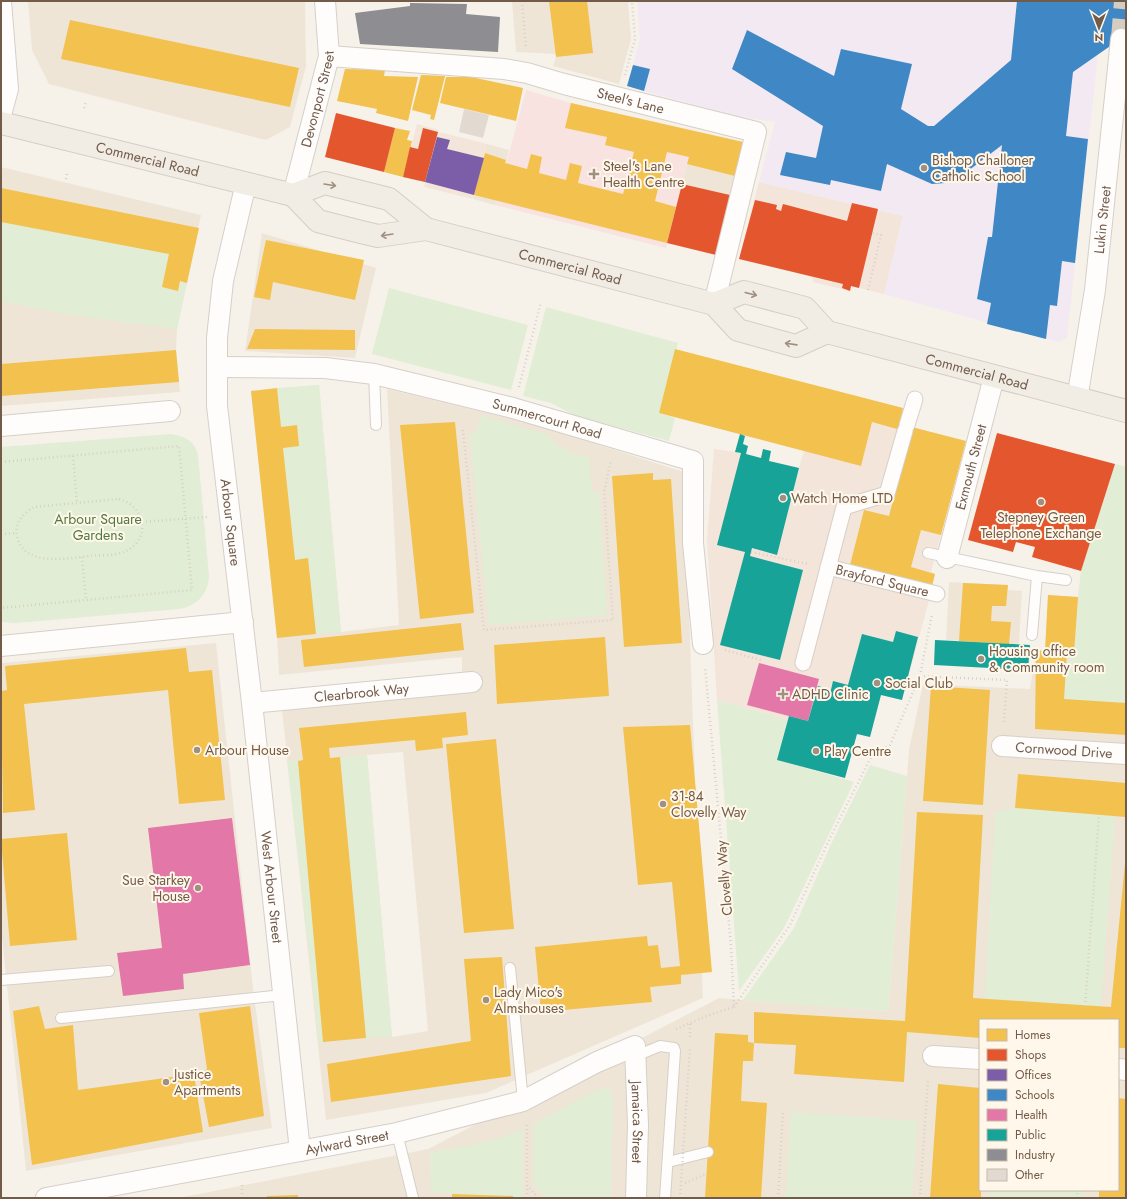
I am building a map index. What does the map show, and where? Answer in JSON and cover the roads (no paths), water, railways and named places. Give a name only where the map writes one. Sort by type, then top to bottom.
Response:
[{"type":"highway","name":"Commercial Road","points":[[1,123],[294,195],[318,221],[361,232],[378,236],[426,229],[714,304]]},
{"type":"highway","name":"Commercial Road","points":[[294,195],[325,183],[389,199],[426,229]]},
{"type":"highway","points":[[744,292],[750,293],[805,308],[827,332],[796,346],[738,330],[714,304],[744,292]]},
{"type":"highway","name":"Commercial Road","points":[[827,332],[1126,411]]},
{"type":"street","points":[[1,1],[8,90],[1,115]]},
{"type":"street","name":"Devonport Street","points":[[294,195],[329,56],[325,1]]},
{"type":"street","name":"Lukin Street","points":[[1078,399],[1095,290],[1121,39]]},
{"type":"street","name":"Steel's Lane","points":[[329,56],[527,72],[619,99],[756,132],[714,304]]},
{"type":"street","name":"Arbour Square","points":[[242,622],[217,406],[217,338],[223,281],[246,183]]},
{"type":"street","name":"Summercourt Road","points":[[217,367],[325,368],[374,374],[513,408],[693,461],[693,543],[703,644]]},
{"type":"street","name":"Exmouth Street","points":[[947,558],[994,377]]},
{"type":"street","name":"Brayford Square","points":[[803,663],[844,507],[887,494],[915,399]]},
{"type":"street","points":[[1,426],[170,411]]},
{"type":"street","name":"Brayford Square","points":[[828,567],[936,594]]},
{"type":"street","points":[[1,646],[242,622]]},
{"type":"street","name":"West Arbour Street","points":[[242,622],[300,1151]]},
{"type":"street","name":"Clearbrook Way","points":[[252,703],[472,682]]},
{"type":"street","name":"Cornwood Drive","points":[[1002,746],[1126,754]]},
{"type":"street","name":"Aylward Street","points":[[46,1198],[397,1133],[525,1100],[597,1062],[636,1051]]},
{"type":"street","name":"Jamaica Street","points":[[636,1051],[638,1125],[636,1198]]},
{"type":"street","points":[[933,1056],[979,1059]]},
{"type":"lane","points":[[374,374],[376,425]]},
{"type":"lane","points":[[928,553],[1037,576],[1066,580]]},
{"type":"lane","points":[[1032,635],[1037,576]]},
{"type":"lane","points":[[510,968],[525,1100]]},
{"type":"lane","points":[[1,980],[109,971]]},
{"type":"lane","points":[[61,1018],[283,995]]},
{"type":"lane","points":[[636,1051],[663,1046],[674,1048],[675,1051],[665,1198]]},
{"type":"lane","points":[[397,1133],[413,1198]]},
{"type":"lane","points":[[668,1162],[708,1152]]},
{"type":"tunnel","points":[[1121,39],[1124,1]]},
{"type":"place","name":"Bishop Challoner Catholic School","points":[[924,168]]},
{"type":"place","name":"Steel's Lane Health Centre","points":[[594,174]]},
{"type":"place","name":"Watch Home LTD","points":[[783,498]]},
{"type":"place","name":"Stepney Green Telephone Exchange","points":[[1041,502]]},
{"type":"place","name":"Housing office & Community room","points":[[981,659]]},
{"type":"place","name":"Social Club","points":[[877,683]]},
{"type":"place","name":"ADHD Clinic","points":[[783,694]]},
{"type":"place","name":"Arbour House","points":[[197,750]]},
{"type":"place","name":"Play Centre","points":[[816,751]]},
{"type":"place","name":"31-84 Clovelly Way","points":[[663,804]]},
{"type":"place","name":"Sue Starkey House","points":[[198,888]]},
{"type":"place","name":"Lady Mico's Almshouses","points":[[486,1000]]},
{"type":"place","name":"Justice Apartments","points":[[166,1082]]},
{"type":"park label","name":"Arbour Square Gardens","points":[[98,528]]}]
